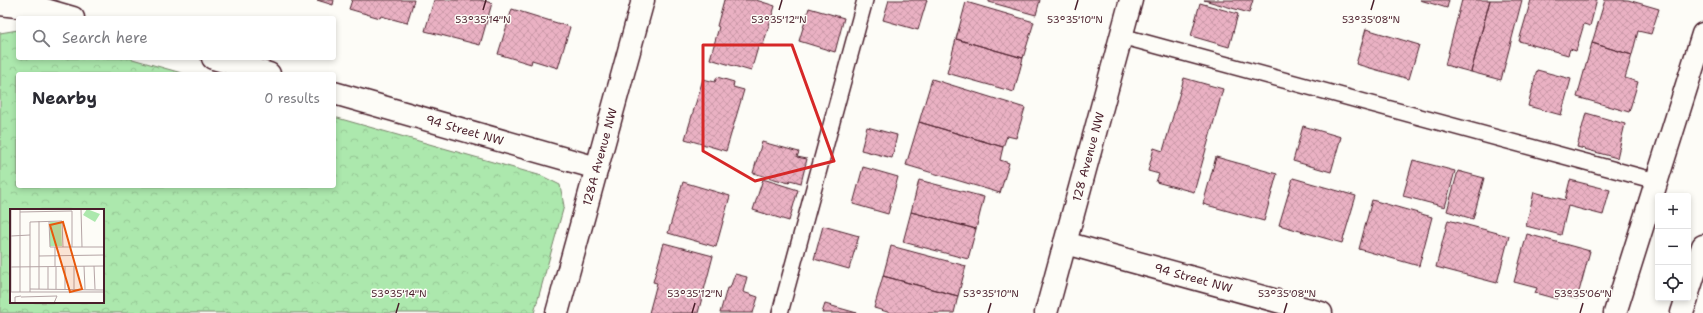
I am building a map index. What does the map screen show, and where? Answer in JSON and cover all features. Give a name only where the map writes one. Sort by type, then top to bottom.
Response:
[{"type":"street","name":"128A Avenue NW","points":[[557,313],[643,0]]},
{"type":"street","name":"128 Avenue NW","points":[[1046,313],[1131,0]]},
{"type":"street","points":[[0,4],[42,9],[66,16]]},
{"type":"street","points":[[1615,313],[1703,34]]},
{"type":"street","points":[[220,60],[262,72]]},
{"type":"street","name":"94 Street NW","points":[[336,94],[597,168]]},
{"type":"street","name":"94 Street NW","points":[[1065,243],[1320,313]]},
{"type":"street","points":[[1691,284],[1703,246]]},
{"type":"street","points":[[1682,313],[1685,301]]},
{"type":"lane","points":[[780,313],[865,0]]},
{"type":"lane","points":[[1121,36],[1656,181]]},
{"type":"highlighted area","points":[[703,45],[792,45],[834,161],[755,181],[703,151]]},
{"type":"green space","points":[[16,30],[16,60],[136,60],[178,72],[16,72],[16,188],[336,188],[336,118],[542,176],[560,185],[564,206],[534,313],[0,313],[0,33]]},
{"type":"building","points":[[317,0],[334,0],[333,5]]},
{"type":"building","points":[[352,0],[414,0],[407,23],[381,16],[380,18],[349,9]]},
{"type":"building","points":[[434,0],[480,0],[492,3],[480,45],[425,31]]},
{"type":"building","points":[[724,0],[756,0],[775,6],[763,45],[759,44],[751,71],[710,59],[719,27],[717,26]]},
{"type":"building","points":[[889,0],[927,0],[918,30],[883,20]]},
{"type":"building","points":[[989,0],[1040,0],[1036,15],[989,2]]},
{"type":"building","points":[[1204,0],[1253,0],[1249,13]]},
{"type":"building","points":[[1420,0],[1449,0],[1447,8]]},
{"type":"building","points":[[1462,0],[1490,0],[1471,72],[1445,65]]},
{"type":"building","points":[[1490,0],[1522,0],[1501,80],[1471,72]]},
{"type":"building","points":[[1531,0],[1597,0],[1590,26],[1584,24],[1576,51],[1570,49],[1568,55],[1519,41]]},
{"type":"building","points":[[1605,0],[1628,0],[1659,9],[1651,34],[1638,31],[1632,55],[1592,43]]},
{"type":"building","points":[[966,2],[1034,22],[1023,58],[956,39]]},
{"type":"building","points":[[1200,3],[1238,14],[1229,47],[1191,36]]},
{"type":"building","points":[[809,8],[844,18],[835,52],[799,41]]},
{"type":"building","points":[[512,9],[570,27],[558,68],[532,60],[531,64],[498,54]]},
{"type":"building","points":[[1366,29],[1419,45],[1409,79],[1356,64]]},
{"type":"building","points":[[956,39],[1023,58],[1014,92],[947,73]]},
{"type":"building","points":[[1592,43],[1632,55],[1625,78],[1638,82],[1629,112],[1577,97]]},
{"type":"building","points":[[1537,70],[1571,79],[1561,115],[1528,106]]},
{"type":"building","points":[[717,77],[734,82],[733,87],[744,90],[726,151],[685,139],[703,79],[715,82]]},
{"type":"building","points":[[1184,78],[1223,89],[1194,192],[1156,182],[1159,174],[1148,171],[1154,148],[1163,151]]},
{"type":"building","points":[[932,79],[1025,108],[1016,138],[1007,136],[1003,147],[919,122]]},
{"type":"building","points":[[1586,113],[1625,124],[1617,158],[1577,147]]},
{"type":"building","points":[[919,122],[1003,147],[1000,160],[1009,163],[1000,193],[906,165]]},
{"type":"building","points":[[1303,126],[1341,137],[1331,172],[1293,161]]},
{"type":"building","points":[[867,127],[897,135],[892,158],[861,150]]},
{"type":"building","points":[[762,142],[799,152],[797,157],[807,159],[801,183],[790,180],[789,183],[753,173]]},
{"type":"building","points":[[1216,157],[1277,174],[1264,221],[1203,204]]},
{"type":"building","points":[[1413,160],[1455,171],[1445,207],[1403,196]]},
{"type":"building","points":[[863,167],[898,177],[888,214],[853,204]]},
{"type":"building","points":[[1458,171],[1484,178],[1473,219],[1447,211]]},
{"type":"building","points":[[1293,178],[1356,196],[1342,243],[1279,225]]},
{"type":"building","points":[[763,179],[798,190],[789,221],[753,210]]},
{"type":"building","points":[[919,180],[984,197],[976,229],[911,212]]},
{"type":"building","points":[[1570,180],[1610,190],[1603,215],[1568,206],[1561,235],[1526,226],[1534,192],[1565,200]]},
{"type":"building","points":[[683,182],[730,196],[716,247],[668,233]]},
{"type":"building","points":[[1372,200],[1432,217],[1419,266],[1359,249]]},
{"type":"building","points":[[911,212],[976,229],[968,259],[903,242]]},
{"type":"building","points":[[1448,220],[1509,236],[1497,283],[1436,267]]},
{"type":"building","points":[[823,226],[859,236],[849,269],[814,259]]},
{"type":"building","points":[[1527,234],[1590,251],[1577,299],[1559,294],[1557,299],[1535,293],[1537,288],[1514,282]]},
{"type":"building","points":[[664,243],[713,256],[698,313],[649,313],[657,283],[653,282]]},
{"type":"building","points":[[891,246],[966,266],[958,296],[883,276]]},
{"type":"building","points":[[735,274],[747,277],[743,292],[758,297],[753,313],[720,313],[727,288],[730,288]]},
{"type":"building","points":[[883,276],[958,296],[954,313],[891,313],[874,308]]},
{"type":"building","points":[[825,304],[857,313],[822,313]]}]
